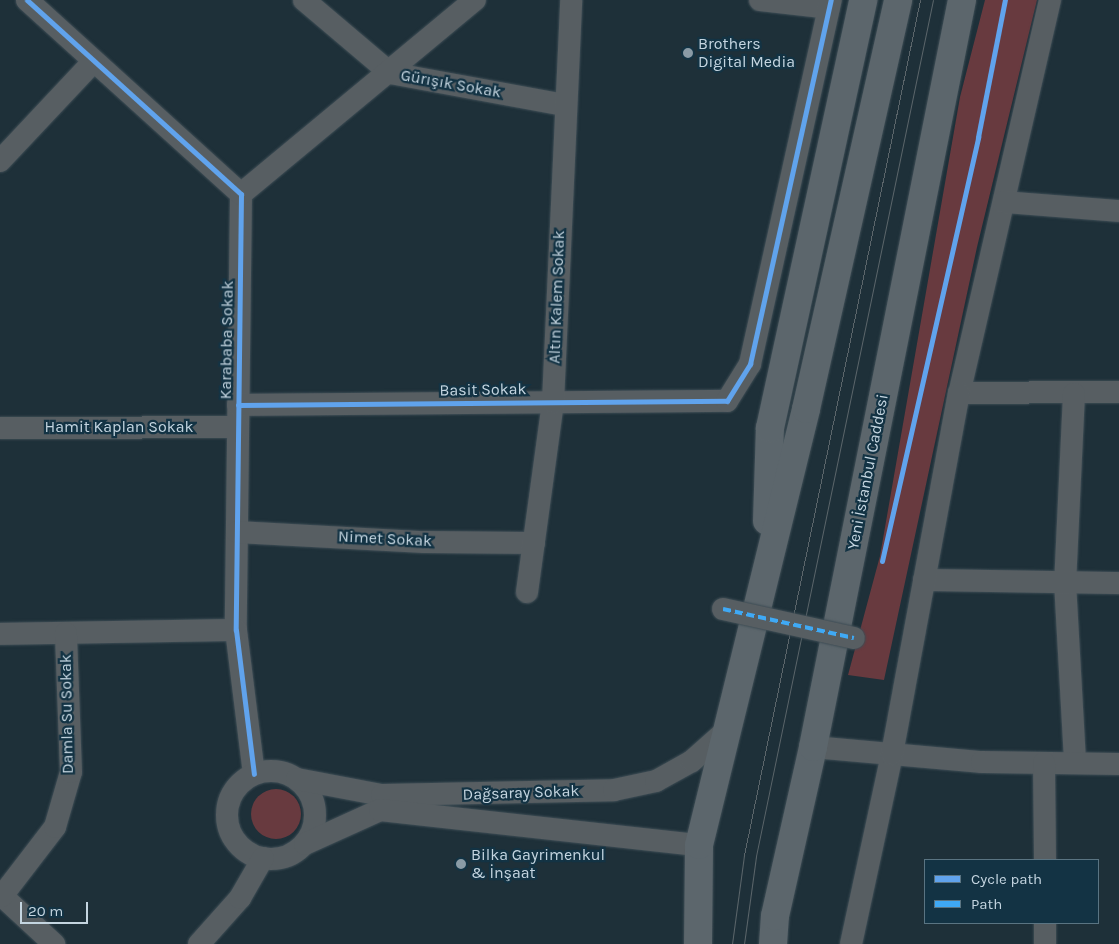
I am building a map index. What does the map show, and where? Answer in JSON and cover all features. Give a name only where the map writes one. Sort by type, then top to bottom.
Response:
[{"type":"main road","points":[[765,578],[770,428],[863,0]]},
{"type":"main road","points":[[698,944],[700,845],[765,578],[898,0]]},
{"type":"main road","name":"Yeni İstanbul Caddesi","points":[[773,944],[775,916],[813,748],[962,0]]},
{"type":"street","points":[[27,0],[241,194],[390,73],[475,0]]},
{"type":"street","name":"Gürışık Sokak","points":[[304,0],[390,73],[564,105]]},
{"type":"street","name":"Altın Kalem Sokak","points":[[527,592],[553,402],[564,105],[571,0]]},
{"type":"street","points":[[760,0],[830,4]]},
{"type":"street","points":[[851,944],[892,754],[959,393],[1050,0]]},
{"type":"street","name":"Basit Sokak","points":[[238,416],[553,402],[727,401],[750,364],[830,4]]},
{"type":"street","points":[[0,161],[94,61]]},
{"type":"street","name":"Karababa Sokak","points":[[241,194],[236,630],[254,774]]},
{"type":"street","points":[[1004,202],[1119,211]]},
{"type":"street","points":[[959,393],[1074,394],[1119,392]]},
{"type":"street","points":[[1074,394],[1065,582],[1075,763]]},
{"type":"street","name":"Hamit Kaplan Sokak","points":[[0,428],[238,416]]},
{"type":"street","name":"Nimet Sokak","points":[[237,532],[424,542],[534,543]]},
{"type":"street","points":[[924,580],[1119,583]]},
{"type":"street","points":[[723,609],[854,638]]},
{"type":"street","points":[[0,634],[236,630]]},
{"type":"street","name":"Damla Su Sokak","points":[[1,895],[55,827],[71,772],[66,633]]},
{"type":"street","name":"Dağsaray Sokak","points":[[297,779],[382,795],[614,790],[656,781],[692,761],[728,729]]},
{"type":"street","points":[[813,748],[982,762],[1119,764]]},
{"type":"street","points":[[1044,763],[1045,859]]},
{"type":"street","points":[[268,770],[284,772],[297,779],[308,790],[314,804],[315,818],[305,844],[282,858],[263,858],[242,849],[233,838],[227,824],[232,794],[241,782],[254,774],[268,770]]},
{"type":"street","name":"Dağsaray Sokak","points":[[305,844],[380,810],[700,845]]},
{"type":"street","points":[[199,944],[240,898],[263,858]]},
{"type":"street","points":[[1,895],[54,944]]},
{"type":"street","points":[[1045,924],[1045,944]]},
{"type":"shaded area","points":[[985,0],[1037,0],[977,247],[884,680],[848,675],[880,556],[960,97]]},
{"type":"shaded area","points":[[271,789],[281,789],[294,796],[301,809],[301,819],[294,832],[281,839],[271,839],[262,835],[255,828],[251,819],[251,809],[255,800],[262,793]]},
{"type":"tram line","points":[[732,944],[744,855],[920,0]]},
{"type":"tram line","points":[[744,944],[756,856],[933,0]]},
{"type":"marked path","points":[[723,609],[854,638]]},
{"type":"cycle path","points":[[27,0],[241,194],[236,630],[254,774]]},
{"type":"cycle path","points":[[238,405],[727,401],[750,364],[831,0]]},
{"type":"cycle path","points":[[882,561],[978,137],[1005,0]]},
{"type":"place","name":"Brothers Digital Media","points":[[688,53]]},
{"type":"place","name":"Bilka Gayrimenkul & İnşaat","points":[[461,864]]}]
